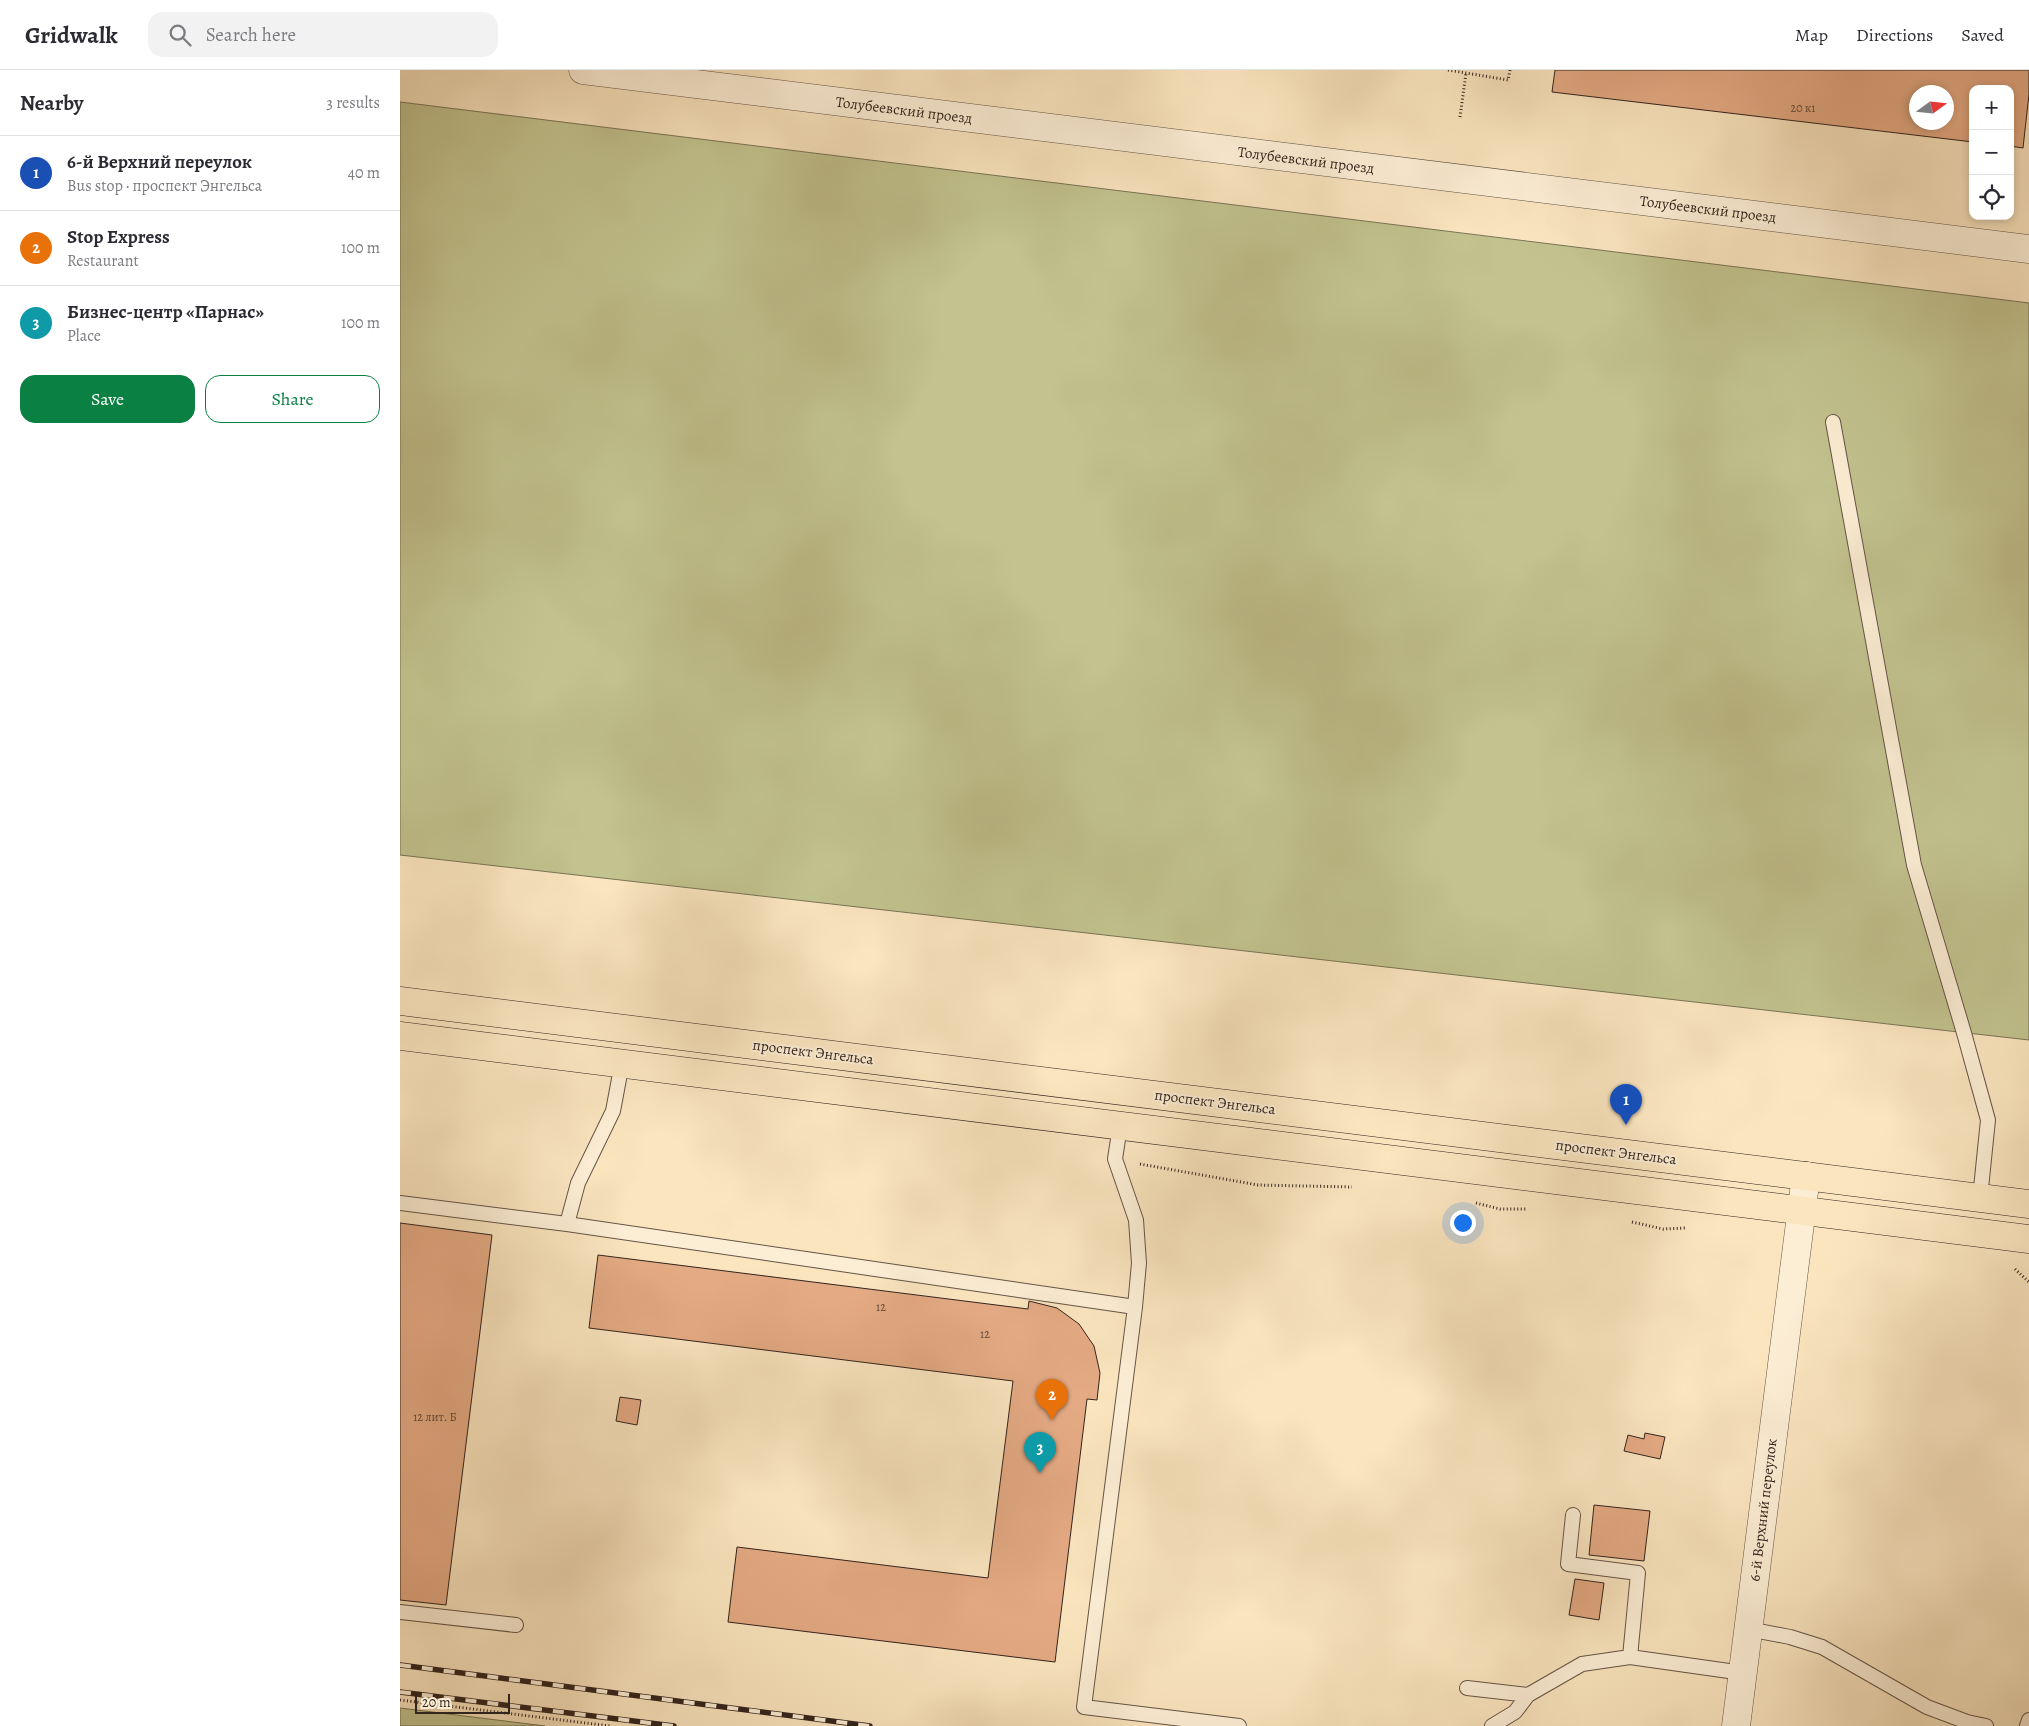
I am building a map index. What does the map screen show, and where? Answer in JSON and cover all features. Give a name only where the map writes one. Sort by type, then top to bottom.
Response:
[{"type":"main road","name":"проспект Энгельса","points":[[400,1001],[2029,1204]]},
{"type":"main road","points":[[400,1036],[2029,1239]]},
{"type":"street","name":"Толубеевский проезд","points":[[583,70],[651,74],[2029,249]]},
{"type":"street","name":"6-й Верхний переулок","points":[[1736,1726],[1806,1176]]},
{"type":"lane","points":[[1833,422],[1914,865],[1988,1120],[1980,1198]]},
{"type":"lane","points":[[566,1224],[578,1183],[613,1111],[622,1063]]},
{"type":"lane","points":[[1120,1126],[1115,1159],[1136,1220],[1139,1263],[1084,1707],[1238,1726]]},
{"type":"lane","points":[[400,1203],[566,1224],[1135,1307]]},
{"type":"lane","points":[[1573,1515],[1568,1564],[1638,1574],[1630,1657]]},
{"type":"lane","points":[[400,1612],[516,1625]]},
{"type":"lane","points":[[1748,1629],[1790,1637],[1822,1647],[1927,1707],[1966,1724],[1986,1726]]},
{"type":"lane","points":[[1492,1726],[1515,1712],[1528,1696],[1582,1664],[1630,1657],[1743,1673]]},
{"type":"lane","points":[[1467,1688],[1528,1696]]},
{"type":"lane","points":[[2027,1726],[2029,1720]]},
{"type":"path","points":[[1448,70],[1508,80],[1510,70]]},
{"type":"path","points":[[1460,117],[1466,73]]},
{"type":"path","points":[[1115,1159],[1258,1184],[1357,1187]]},
{"type":"path","points":[[1473,1202],[1500,1209],[1536,1209]]},
{"type":"path","points":[[1625,1221],[1663,1229],[1687,1228]]},
{"type":"path","points":[[2009,1263],[2029,1282]]},
{"type":"path","points":[[400,1700],[610,1726]]},
{"type":"green space","points":[[400,102],[2029,303],[2029,1040],[400,855]]},
{"type":"green space","points":[[400,1708],[545,1726],[400,1726]]},
{"type":"building","points":[[1555,70],[2029,70],[2029,94],[2023,148],[2014,147],[2014,85],[1969,85],[1969,142],[1552,92]]},
{"type":"building","points":[[400,1223],[492,1235],[446,1605],[400,1600]]},
{"type":"building","points":[[598,1255],[1028,1309],[1029,1301],[1057,1308],[1079,1324],[1094,1346],[1100,1373],[1097,1400],[1087,1399],[1055,1662],[728,1622],[737,1547],[988,1578],[1013,1381],[589,1328]]},
{"type":"building","points":[[620,1397],[641,1400],[637,1425],[616,1421]]},
{"type":"building","points":[[1645,1433],[1665,1437],[1660,1459],[1624,1451],[1628,1435],[1644,1439]]},
{"type":"building","points":[[1594,1505],[1650,1511],[1644,1561],[1589,1555]]},
{"type":"building","points":[[1575,1579],[1604,1583],[1599,1620],[1569,1615]]},
{"type":"railway","points":[[400,1665],[870,1726]]},
{"type":"railway","points":[[400,1692],[674,1726]]},
{"type":"place","name":"6-й Верхний переулок","points":[[1626,1125]]},
{"type":"place","name":"Stop Express","points":[[1052,1420]]},
{"type":"place","name":"Бизнес-центр «Парнас»","points":[[1040,1473]]}]
